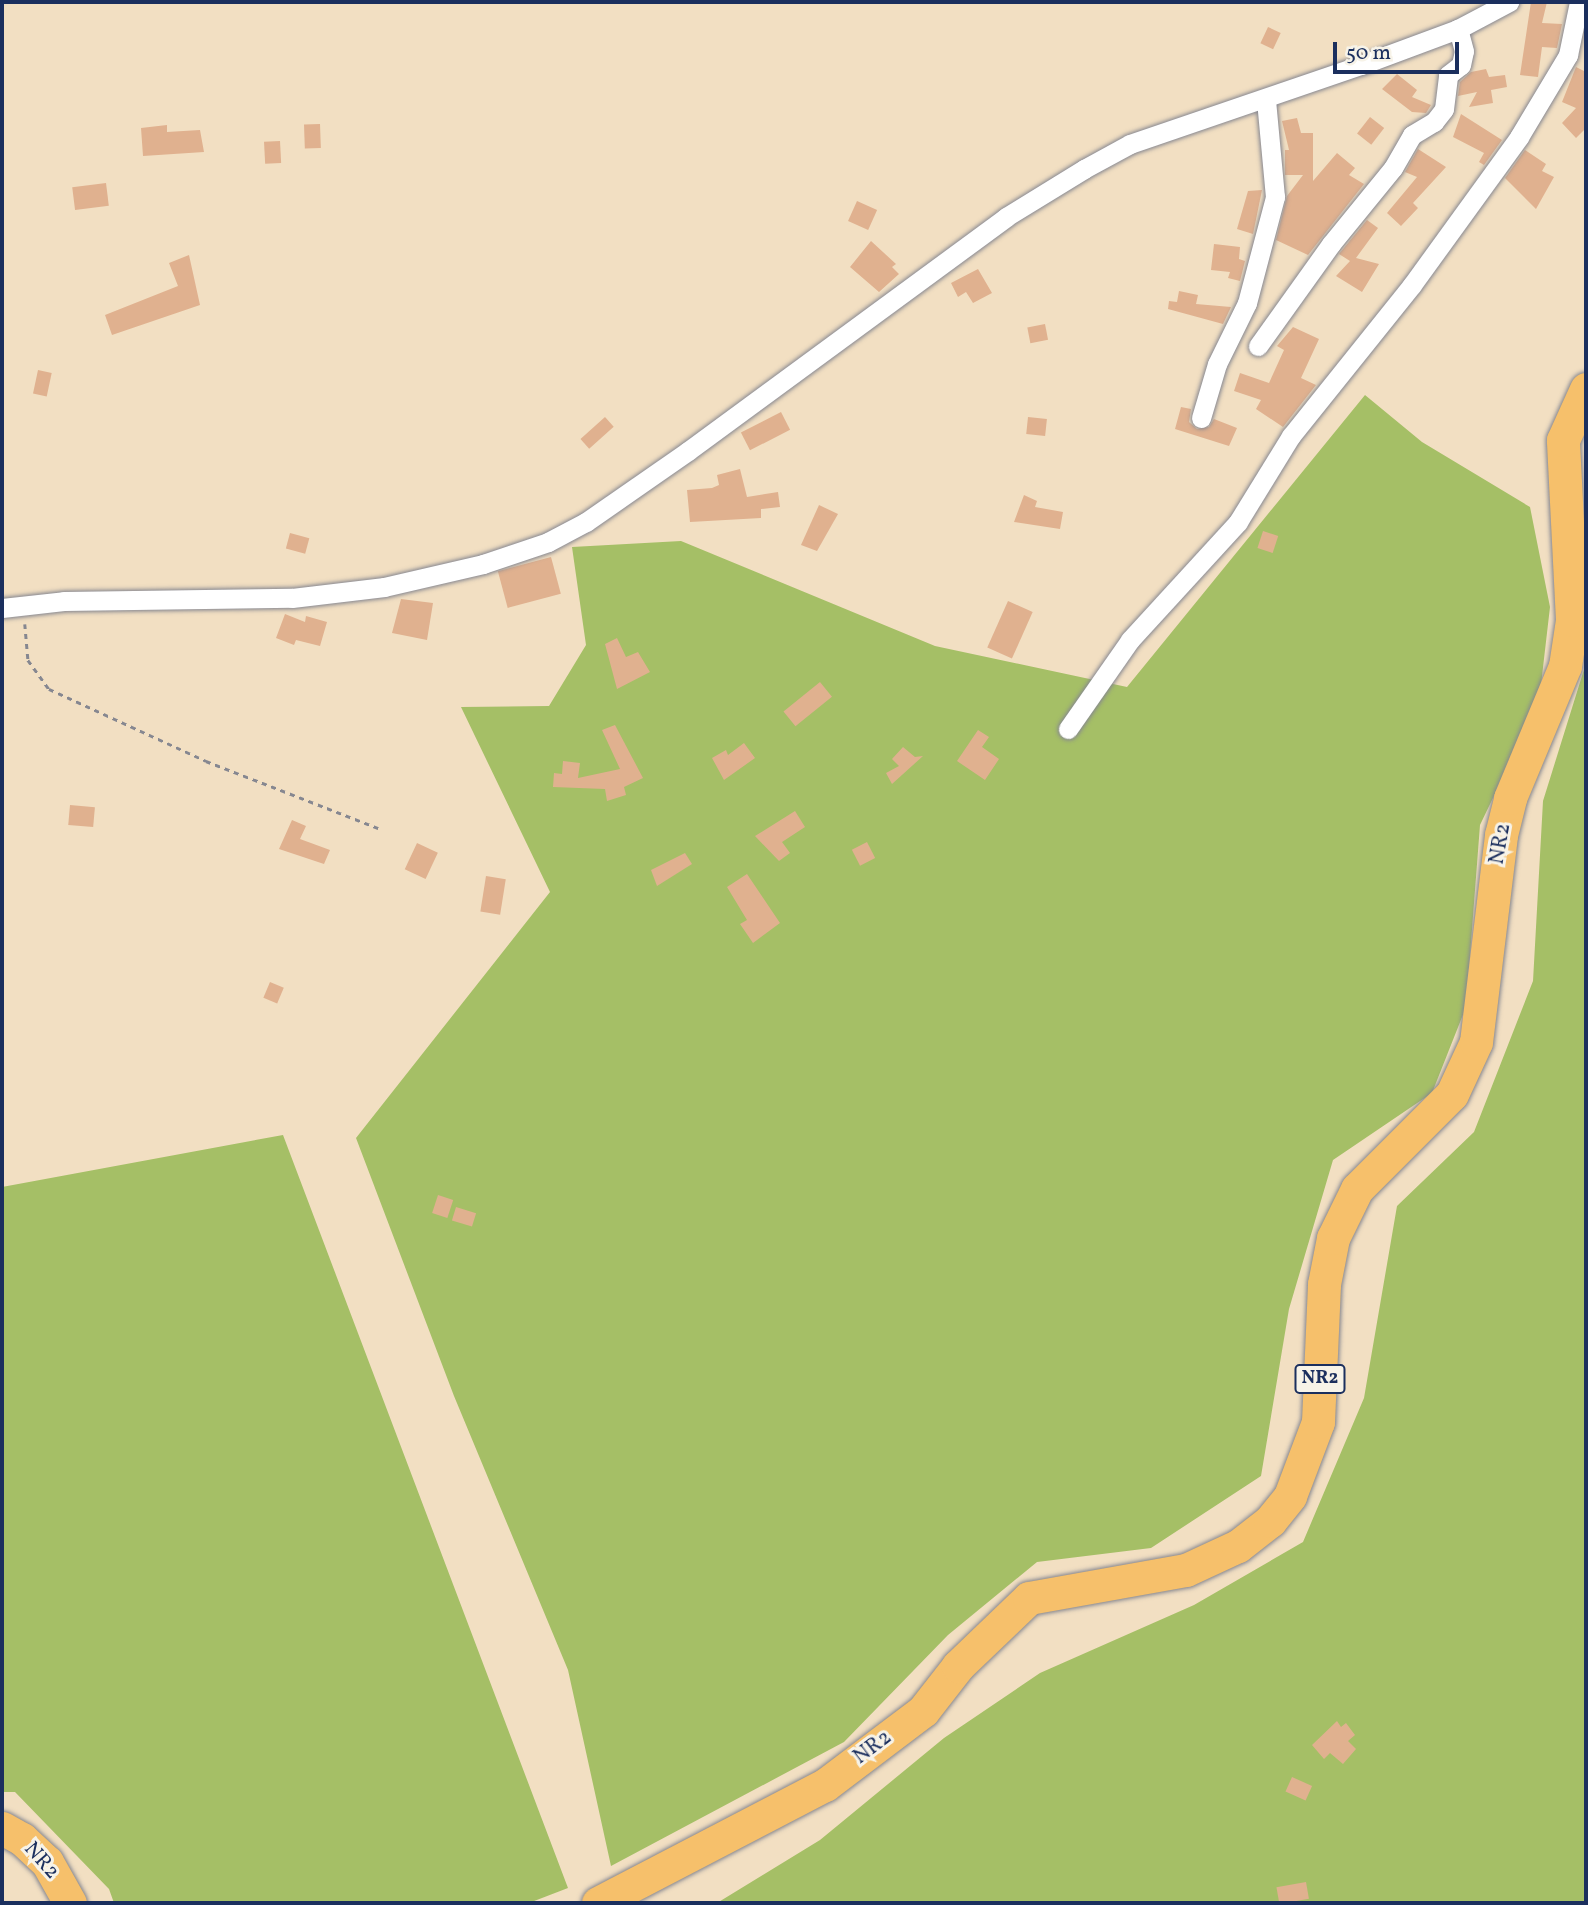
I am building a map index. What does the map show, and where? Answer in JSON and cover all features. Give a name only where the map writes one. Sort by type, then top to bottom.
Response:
[{"type":"highway","name":"NR2","points":[[598,1903],[825,1785],[923,1711],[958,1665],[1029,1598],[1186,1570],[1238,1546],[1270,1521],[1290,1496],[1318,1422],[1324,1284],[1333,1238],[1357,1189],[1452,1094],[1476,1042],[1501,835],[1510,798],[1565,666],[1572,620],[1563,440],[1586,389]]},
{"type":"highway","name":"NR2","points":[[2,1828],[22,1839],[47,1862],[70,1903]]},
{"type":"street","points":[[2,608],[64,601],[292,598],[384,587],[483,564],[548,542],[586,522],[688,451],[1026,204],[1130,144],[1266,100],[1458,29],[1509,2]]},
{"type":"street","points":[[1068,729],[1130,640],[1238,522],[1291,436],[1412,285],[1519,137],[1568,55],[1579,2]]},
{"type":"street","points":[[1258,346],[1331,244],[1387,177],[1412,135],[1434,122],[1444,109],[1448,75],[1461,65],[1464,51],[1458,29]]},
{"type":"street","points":[[1201,418],[1217,364],[1247,303],[1275,197],[1266,100]]},
{"type":"path","points":[[24,607],[28,660],[49,690],[206,761],[378,828]]},
{"type":"green space","points":[[1365,395],[1422,442],[1530,507],[1550,607],[1539,702],[1480,825],[1466,1007],[1432,1093],[1333,1160],[1289,1309],[1261,1476],[1151,1548],[1037,1562],[948,1635],[844,1742],[611,1866],[568,1670],[454,1396],[356,1138],[550,892],[461,707],[549,706],[586,645],[572,547],[681,541],[935,646],[1127,687]]},
{"type":"green space","points":[[1586,663],[1586,1903],[717,1903],[820,1840],[944,1738],[1040,1673],[1194,1605],[1303,1542],[1364,1398],[1397,1206],[1474,1132],[1533,981],[1543,801]]},
{"type":"green space","points":[[283,1135],[568,1888],[529,1903],[114,1903],[109,1889],[15,1792],[2,1792],[2,1187]]},
{"type":"building","points":[[1531,2],[1547,2],[1542,23],[1562,24],[1557,48],[1542,47],[1538,77],[1520,75]]},
{"type":"building","points":[[1268,27],[1281,33],[1273,49],[1260,43]]},
{"type":"building","points":[[1576,67],[1586,72],[1586,128],[1576,138],[1562,123],[1576,108],[1562,102]]},
{"type":"building","points":[[1486,69],[1489,77],[1505,75],[1507,87],[1491,90],[1493,103],[1469,107],[1477,92],[1458,96],[1460,82],[1471,72]]},
{"type":"building","points":[[1397,74],[1417,90],[1412,97],[1431,105],[1426,113],[1412,112],[1382,89]]},
{"type":"building","points":[[1461,114],[1502,140],[1484,165],[1479,162],[1484,153],[1453,137]]},
{"type":"building","points":[[1370,117],[1384,128],[1371,145],[1357,134]]},
{"type":"building","points":[[1297,118],[1301,133],[1313,133],[1313,181],[1337,153],[1355,168],[1349,175],[1364,184],[1308,255],[1276,240],[1287,196],[1303,175],[1285,175],[1285,150],[1289,150],[1282,121]]},
{"type":"building","points":[[320,124],[321,148],[305,149],[304,125]]},
{"type":"building","points":[[167,125],[167,132],[200,130],[204,152],[143,156],[141,128]]},
{"type":"building","points":[[280,141],[281,163],[265,164],[264,142]]},
{"type":"building","points":[[1418,149],[1446,167],[1413,203],[1418,208],[1401,226],[1387,213],[1417,177],[1405,172]]},
{"type":"building","points":[[1525,150],[1546,164],[1542,171],[1554,177],[1536,209],[1505,178]]},
{"type":"building","points":[[106,183],[109,206],[75,210],[72,187]]},
{"type":"building","points":[[1262,190],[1253,234],[1237,229],[1248,191]]},
{"type":"building","points":[[857,201],[877,210],[868,230],[848,221]]},
{"type":"building","points":[[1367,220],[1378,228],[1356,258],[1379,264],[1362,292],[1336,276],[1350,261],[1339,254]]},
{"type":"building","points":[[871,241],[896,264],[892,267],[899,274],[879,292],[850,267]]},
{"type":"building","points":[[1214,244],[1240,247],[1239,259],[1245,261],[1240,281],[1228,278],[1230,272],[1211,270]]},
{"type":"building","points":[[189,255],[200,305],[112,335],[105,315],[178,286],[169,263]]},
{"type":"building","points":[[978,269],[992,293],[973,303],[966,292],[958,297],[951,283]]},
{"type":"building","points":[[1179,291],[1198,295],[1196,304],[1231,307],[1223,324],[1168,309],[1169,301],[1177,302]]},
{"type":"building","points":[[1045,324],[1048,340],[1030,343],[1027,327]]},
{"type":"building","points":[[1293,327],[1319,339],[1301,378],[1316,385],[1283,427],[1256,409],[1261,400],[1234,391],[1240,373],[1269,383],[1284,350],[1277,346]]},
{"type":"building","points":[[38,370],[52,373],[47,396],[33,393]]},
{"type":"building","points":[[1181,407],[1191,409],[1189,422],[1197,429],[1209,427],[1214,419],[1237,428],[1229,446],[1175,429]]},
{"type":"building","points":[[781,412],[790,430],[750,450],[741,432]]},
{"type":"building","points":[[605,417],[614,427],[589,449],[580,439]]},
{"type":"building","points":[[1028,417],[1047,419],[1045,436],[1026,434]]},
{"type":"building","points":[[740,469],[747,497],[778,492],[780,507],[761,509],[761,518],[690,522],[687,490],[712,488],[719,485],[717,475]]},
{"type":"building","points":[[1024,495],[1037,501],[1035,507],[1063,512],[1060,529],[1014,522]]},
{"type":"building","points":[[819,505],[838,514],[817,551],[801,545]]},
{"type":"building","points":[[1263,531],[1278,536],[1273,553],[1257,548]]},
{"type":"building","points":[[290,533],[309,538],[305,554],[286,548]]},
{"type":"building","points":[[551,557],[561,594],[508,608],[498,571]]},
{"type":"building","points":[[401,599],[433,603],[427,640],[392,633]]},
{"type":"building","points":[[1008,601],[1033,612],[1012,659],[987,648]]},
{"type":"building","points":[[285,614],[305,622],[306,616],[327,622],[320,646],[296,640],[294,645],[276,638]]},
{"type":"building","points":[[617,638],[626,657],[638,652],[650,672],[617,689],[605,644]]},
{"type":"building","points":[[820,682],[832,697],[795,726],[783,712]]},
{"type":"building","points":[[615,725],[643,778],[624,787],[626,795],[607,801],[605,789],[553,787],[554,773],[562,774],[563,761],[580,763],[578,778],[620,769],[602,730]]},
{"type":"building","points":[[978,730],[989,737],[982,747],[999,759],[985,780],[957,761]]},
{"type":"building","points":[[744,743],[755,758],[724,780],[712,758],[726,750],[728,755]]},
{"type":"building","points":[[903,747],[915,757],[923,756],[892,784],[886,773],[899,766],[892,759]]},
{"type":"building","points":[[70,805],[95,807],[93,827],[68,825]]},
{"type":"building","points":[[795,811],[805,827],[782,842],[790,853],[779,861],[755,836]]},
{"type":"building","points":[[292,820],[306,826],[300,839],[330,850],[324,864],[279,849]]},
{"type":"building","points":[[867,842],[875,858],[860,866],[852,850]]},
{"type":"building","points":[[417,843],[438,853],[426,879],[405,869]]},
{"type":"building","points":[[685,853],[692,864],[657,886],[651,870]]},
{"type":"building","points":[[747,874],[780,923],[753,943],[740,924],[747,920],[727,887]]},
{"type":"building","points":[[486,876],[506,879],[500,915],[480,912]]},
{"type":"building","points":[[270,982],[284,988],[277,1004],[263,998]]},
{"type":"building","points":[[438,1195],[453,1200],[447,1218],[432,1213]]},
{"type":"building","points":[[456,1207],[476,1213],[472,1227],[452,1220]]},
{"type":"building","points":[[1337,1721],[1341,1727],[1346,1723],[1355,1735],[1348,1741],[1356,1749],[1343,1764],[1330,1753],[1324,1759],[1312,1745]]},
{"type":"building","points":[[1292,1777],[1312,1786],[1306,1801],[1285,1792]]},
{"type":"building","points":[[1306,1882],[1309,1899],[1279,1903],[1276,1887]]}]
